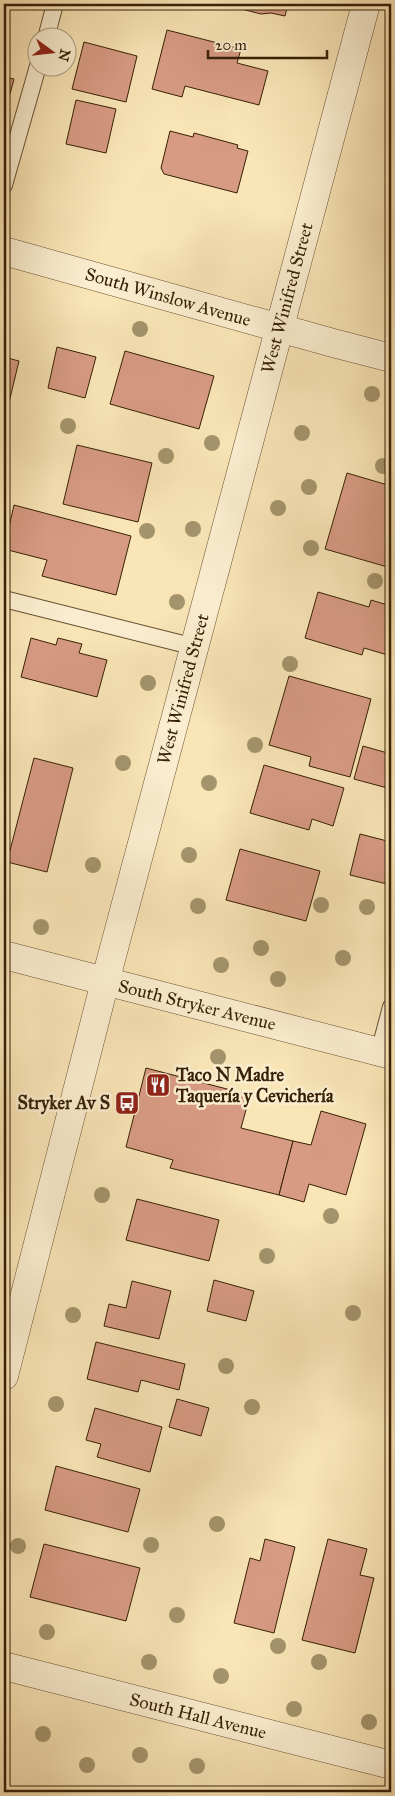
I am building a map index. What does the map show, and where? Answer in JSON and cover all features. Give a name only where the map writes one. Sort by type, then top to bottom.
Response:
[{"type":"street","name":"West Winifred Street","points":[[4,1376],[105,982],[366,4]]},
{"type":"street","name":"South Winslow Avenue","points":[[4,251],[391,358]]},
{"type":"street","name":"South Stryker Avenue","points":[[4,955],[385,1053]]},
{"type":"street","name":"South Hall Avenue","points":[[4,1666],[391,1765]]},
{"type":"lane","points":[[49,28],[55,4]]},
{"type":"lane","points":[[4,185],[35,78]]},
{"type":"lane","points":[[4,599],[194,646]]},
{"type":"lane","points":[[385,1053],[391,1007]]},
{"type":"building","points":[[222,4],[288,4],[285,16],[271,13],[261,14]]},
{"type":"building","points":[[167,30],[241,49],[237,63],[268,71],[259,105],[185,86],[182,97],[152,89]]},
{"type":"building","points":[[84,42],[137,56],[126,102],[72,89],[75,78],[78,78],[78,66]]},
{"type":"building","points":[[4,77],[14,79],[4,116]]},
{"type":"building","points":[[76,100],[116,109],[106,153],[66,144]]},
{"type":"building","points":[[170,131],[193,137],[194,133],[238,145],[237,148],[248,151],[237,193],[164,174],[161,168]]},
{"type":"building","points":[[57,347],[96,357],[85,398],[48,388]]},
{"type":"building","points":[[125,351],[214,376],[199,429],[110,404]]},
{"type":"building","points":[[4,357],[19,361],[4,423]]},
{"type":"building","points":[[77,445],[152,463],[138,522],[63,504]]},
{"type":"building","points":[[347,473],[391,486],[391,568],[325,549]]},
{"type":"building","points":[[14,505],[131,536],[116,595],[42,576],[47,560],[4,549]]},
{"type":"building","points":[[318,592],[369,607],[371,600],[391,606],[391,656],[364,648],[362,655],[305,638]]},
{"type":"building","points":[[31,638],[56,645],[58,638],[82,644],[79,653],[107,660],[97,697],[21,677]]},
{"type":"building","points":[[289,676],[371,699],[350,777],[309,766],[311,757],[269,745]]},
{"type":"building","points":[[363,746],[391,754],[391,789],[354,779]]},
{"type":"building","points":[[34,758],[73,768],[47,872],[7,862]]},
{"type":"building","points":[[264,765],[344,788],[333,826],[312,819],[309,830],[250,813]]},
{"type":"building","points":[[360,834],[391,842],[391,885],[350,875]]},
{"type":"building","points":[[240,849],[320,871],[306,921],[226,900]]},
{"type":"building","points":[[146,1068],[250,1095],[241,1128],[293,1141],[279,1195],[170,1168],[173,1160],[126,1147]]},
{"type":"building","points":[[321,1111],[366,1124],[346,1195],[309,1184],[304,1202],[279,1195],[293,1141],[311,1145]]},
{"type":"building","points":[[137,1199],[219,1220],[209,1261],[126,1240]]},
{"type":"building","points":[[214,1280],[254,1291],[246,1321],[207,1311]]},
{"type":"building","points":[[132,1281],[171,1291],[159,1339],[104,1326],[109,1304],[126,1308]]},
{"type":"building","points":[[96,1342],[185,1364],[179,1390],[141,1380],[138,1392],[87,1379]]},
{"type":"building","points":[[177,1399],[209,1408],[201,1436],[169,1427]]},
{"type":"building","points":[[95,1408],[162,1427],[150,1472],[97,1457],[101,1444],[86,1440]]},
{"type":"building","points":[[56,1466],[140,1489],[128,1532],[45,1510]]},
{"type":"building","points":[[265,1539],[295,1547],[274,1633],[234,1623],[250,1558],[260,1561]]},
{"type":"building","points":[[328,1539],[367,1549],[360,1575],[374,1578],[355,1653],[302,1640]]},
{"type":"building","points":[[44,1544],[140,1568],[126,1621],[30,1597]]},
{"type":"place","name":"Taco N Madre Taquería y Cevichería","points":[[158,1085]]},
{"type":"place","name":"Stryker Av S","points":[[127,1103]]}]
